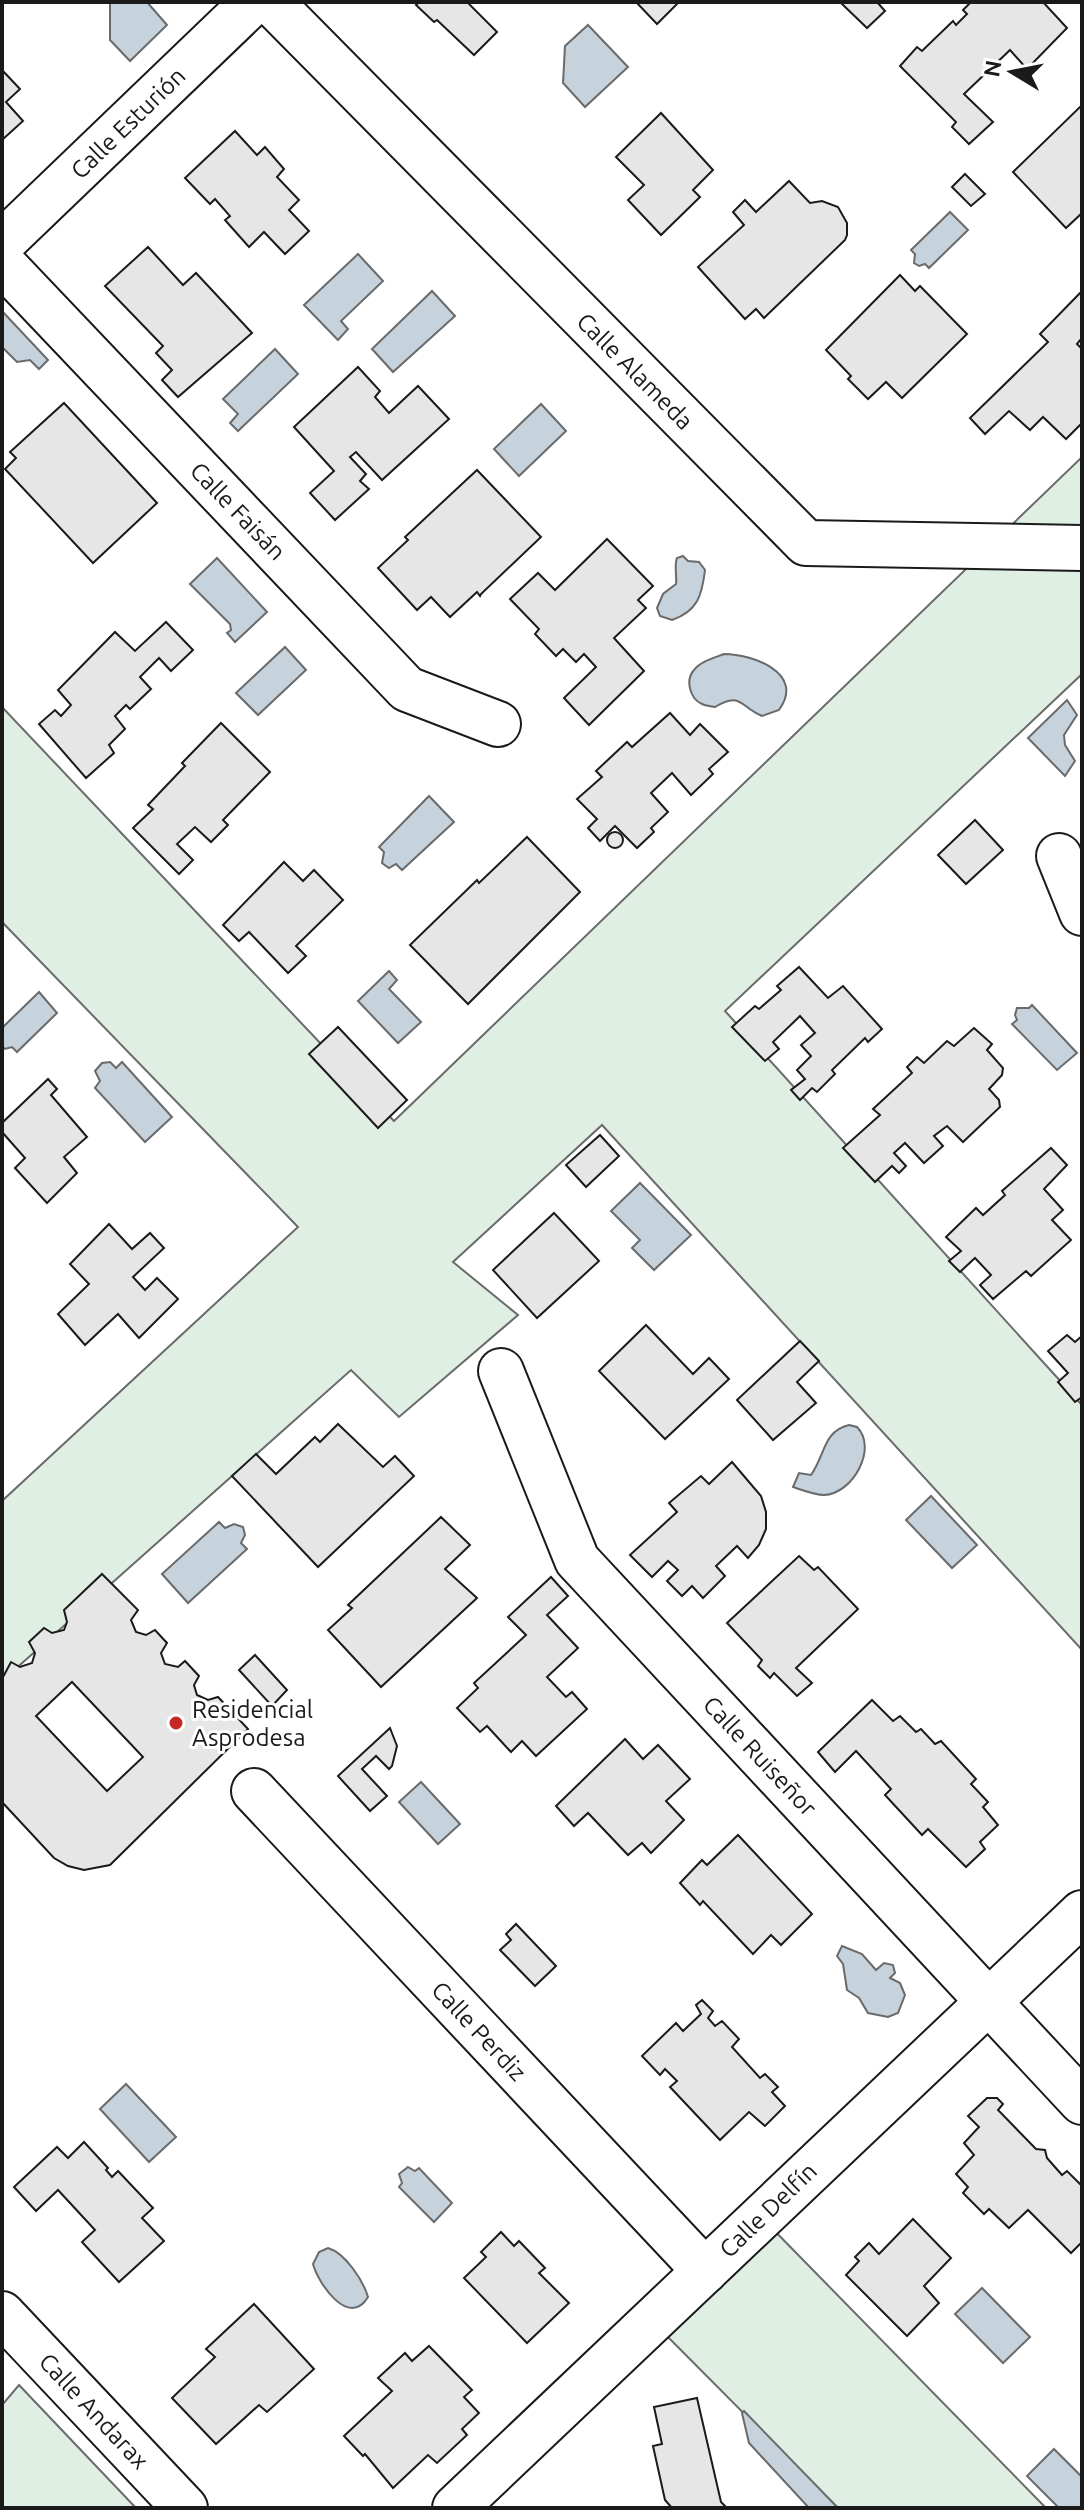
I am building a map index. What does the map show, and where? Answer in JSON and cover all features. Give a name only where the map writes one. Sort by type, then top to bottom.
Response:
[{"type":"street","name":"Calle Esturión","points":[[2,243],[253,2]]},
{"type":"street","name":"Calle Alameda","points":[[271,2],[806,543],[1082,548]]},
{"type":"street","name":"Calle Faisán","points":[[2,263],[407,689],[498,724]]},
{"type":"street","points":[[1059,856],[1082,913]]},
{"type":"street","name":"Calle Ruiseñor","points":[[501,1371],[577,1560],[1082,2102]]},
{"type":"street","name":"Calle Perdiz","points":[[254,1791],[705,2271]]},
{"type":"street","name":"Calle Delfín","points":[[455,2508],[1082,1913]]},
{"type":"street","name":"Calle Andarax","points":[[2,2314],[185,2508]]},
{"type":"green space","points":[[1082,457],[1082,674],[725,1011],[1082,1405],[1082,1650],[602,1125],[453,1262],[518,1315],[399,1417],[351,1370],[2,1681],[2,1501],[298,1227],[2,922],[2,707],[394,1121]]},
{"type":"green space","points":[[761,2217],[1046,2508],[838,2508],[652,2321]]},
{"type":"green space","points":[[19,2385],[136,2508],[2,2508],[2,2405]]},
{"type":"shaded area","points":[[110,2],[147,2],[167,25],[130,61],[110,40]]},
{"type":"shaded area","points":[[588,25],[628,67],[585,107],[563,83],[565,46]]},
{"type":"shaded area","points":[[950,212],[968,230],[929,268],[925,264],[919,266],[914,263],[915,254],[911,250]]},
{"type":"shaded area","points":[[358,254],[383,281],[341,321],[348,329],[338,340],[304,305]]},
{"type":"shaded area","points":[[432,291],[455,316],[393,372],[372,349]]},
{"type":"shaded area","points":[[2,311],[48,360],[39,369],[30,360],[17,362],[2,347]]},
{"type":"shaded area","points":[[275,349],[298,374],[238,431],[230,423],[238,414],[223,399]]},
{"type":"shaded area","points":[[541,404],[566,431],[519,476],[494,449]]},
{"type":"shaded area","points":[[683,556],[688,561],[699,562],[705,570],[704,579],[693,607],[672,620],[660,616],[657,608],[663,594],[676,584],[676,561]]},
{"type":"shaded area","points":[[217,558],[267,612],[235,642],[227,633],[231,630],[230,624],[190,584]]},
{"type":"shaded area","points":[[285,647],[306,670],[258,715],[236,693]]},
{"type":"shaded area","points":[[724,654],[761,662],[781,676],[786,686],[786,697],[779,710],[762,716],[735,700],[715,707],[704,705],[694,698],[690,689],[691,674],[700,664]]},
{"type":"shaded area","points":[[1067,700],[1077,715],[1064,735],[1065,745],[1075,761],[1065,776],[1028,738]]},
{"type":"shaded area","points":[[429,796],[454,822],[402,870],[396,864],[389,868],[382,863],[384,852],[379,847]]},
{"type":"shaded area","points":[[389,971],[397,980],[389,989],[421,1022],[398,1043],[358,1001]]},
{"type":"shaded area","points":[[39,992],[57,1013],[17,1052],[12,1047],[5,1049],[2,1046],[2,1028]]},
{"type":"shaded area","points":[[1032,1005],[1077,1053],[1057,1070],[1012,1024],[1017,1020],[1017,1008]]},
{"type":"shaded area","points":[[110,1062],[116,1068],[122,1062],[172,1117],[145,1142],[95,1088],[100,1081],[95,1071],[102,1063]]},
{"type":"shaded area","points":[[640,1183],[691,1235],[654,1270],[632,1248],[640,1240],[611,1211]]},
{"type":"shaded area","points":[[849,1425],[857,1427],[865,1446],[853,1479],[835,1493],[824,1495],[793,1487],[799,1473],[811,1475],[829,1438]]},
{"type":"shaded area","points":[[931,1496],[977,1545],[952,1568],[906,1520]]},
{"type":"shaded area","points":[[219,1522],[225,1528],[234,1524],[243,1527],[245,1535],[241,1543],[247,1549],[188,1603],[162,1574]]},
{"type":"shaded area","points":[[421,1782],[460,1824],[438,1844],[399,1802]]},
{"type":"shaded area","points":[[842,1946],[862,1954],[876,1970],[884,1963],[893,1965],[895,1973],[890,1978],[900,1983],[905,1995],[898,2013],[888,2017],[868,2013],[859,1998],[847,1990],[843,1964],[837,1956]]},
{"type":"shaded area","points":[[126,2084],[176,2137],[149,2162],[100,2109]]},
{"type":"shaded area","points":[[408,2167],[415,2171],[419,2168],[452,2203],[434,2222],[399,2187],[402,2183],[399,2174]]},
{"type":"shaded area","points":[[328,2248],[347,2261],[362,2283],[368,2297],[360,2306],[344,2306],[321,2282],[313,2264],[319,2252]]},
{"type":"shaded area","points":[[982,2288],[1030,2337],[1003,2363],[955,2314]]},
{"type":"shaded area","points":[[744,2411],[838,2508],[809,2508],[749,2443]]},
{"type":"shaded area","points":[[1054,2449],[1082,2477],[1082,2508],[1059,2508],[1027,2476]]},
{"type":"building","points":[[419,2],[472,2],[469,4],[497,32],[474,55],[416,5]]},
{"type":"building","points":[[636,2],[679,2],[657,24]]},
{"type":"building","points":[[840,2],[877,2],[885,11],[867,28]]},
{"type":"building","points":[[971,2],[1043,2],[1067,28],[1027,69],[1010,50],[964,94],[993,122],[969,144],[952,127],[956,122],[900,66],[917,47],[922,51],[953,21],[956,25],[967,14],[963,10]]},
{"type":"building","points":[[2,70],[20,89],[6,102],[23,121],[2,140]]},
{"type":"building","points":[[1082,105],[1082,213],[1066,228],[1013,172]]},
{"type":"building","points":[[661,113],[713,170],[693,190],[700,197],[661,235],[628,200],[644,185],[616,157]]},
{"type":"building","points":[[235,131],[257,155],[265,147],[284,169],[277,177],[299,200],[289,210],[309,231],[285,254],[264,232],[249,247],[225,220],[230,216],[215,199],[210,204],[185,178]]},
{"type":"building","points":[[965,174],[985,194],[971,206],[952,187]]},
{"type":"building","points":[[789,181],[810,203],[822,201],[838,207],[847,223],[847,235],[764,318],[756,309],[745,319],[698,267],[744,225],[733,212],[745,200],[756,212]]},
{"type":"building","points":[[148,247],[183,285],[196,273],[252,333],[178,397],[162,380],[172,370],[156,353],[163,346],[105,286]]},
{"type":"building","points":[[900,275],[915,291],[920,286],[967,334],[902,398],[886,382],[868,399],[826,350]]},
{"type":"building","points":[[1082,291],[1082,338],[1077,344],[1082,349],[1082,423],[1066,439],[1043,417],[1030,430],[1009,411],[985,434],[970,418],[1048,342],[1040,334]]},
{"type":"building","points":[[358,367],[380,391],[375,397],[389,413],[418,386],[449,419],[382,480],[356,452],[350,457],[366,474],[360,481],[369,489],[335,520],[310,493],[334,471],[294,427]]},
{"type":"building","points":[[64,403],[157,503],[93,563],[5,469],[16,458],[10,452]]},
{"type":"building","points":[[477,470],[541,537],[480,596],[477,592],[450,617],[431,597],[417,610],[378,568],[408,540],[405,537]]},
{"type":"building","points":[[607,539],[653,586],[638,600],[646,608],[614,638],[644,671],[589,725],[564,698],[596,667],[584,654],[576,662],[563,649],[556,656],[535,634],[539,629],[510,599],[538,573],[555,590]]},
{"type":"building","points":[[166,622],[193,650],[171,671],[159,658],[140,677],[151,689],[130,709],[126,705],[115,716],[125,729],[109,745],[114,753],[86,778],[39,724],[55,710],[61,716],[71,705],[58,690],[115,632],[135,651]]},
{"type":"building","points":[[670,713],[690,735],[700,724],[728,752],[709,769],[713,774],[691,795],[672,773],[651,793],[668,812],[651,828],[654,832],[637,848],[615,826],[600,841],[588,828],[597,819],[577,799],[602,777],[596,771],[627,742],[632,747]]},
{"type":"building","points":[[221,723],[270,772],[223,820],[228,825],[211,842],[195,827],[177,844],[193,860],[179,874],[133,828],[153,809],[148,805],[185,766],[182,763]]},
{"type":"building","points":[[975,820],[1003,850],[966,884],[938,855]]},
{"type":"building","points":[[615,832],[623,840],[615,848],[607,840]]},
{"type":"building","points":[[527,837],[580,892],[468,1004],[410,945]]},
{"type":"building","points":[[284,862],[303,881],[314,870],[343,900],[296,946],[306,956],[288,973],[249,932],[239,941],[223,925]]},
{"type":"building","points":[[799,967],[828,998],[843,986],[882,1029],[868,1042],[865,1038],[832,1070],[835,1074],[817,1092],[812,1088],[800,1100],[791,1090],[805,1079],[797,1070],[811,1056],[801,1045],[815,1033],[800,1016],[773,1042],[779,1049],[765,1061],[732,1027],[755,1006],[759,1009],[781,990],[777,986]]},
{"type":"building","points":[[338,1027],[407,1100],[378,1128],[309,1054]]},
{"type":"building","points":[[974,1028],[992,1044],[987,1050],[1003,1068],[1002,1075],[989,1089],[999,1100],[1000,1107],[963,1142],[947,1126],[934,1136],[943,1146],[924,1163],[905,1143],[894,1153],[906,1166],[899,1173],[892,1166],[875,1182],[843,1148],[880,1115],[873,1109],[912,1073],[907,1067],[917,1057],[924,1063],[947,1041],[954,1046]]},
{"type":"building","points":[[48,1079],[57,1089],[51,1095],[87,1137],[64,1157],[77,1173],[47,1203],[15,1168],[25,1158],[2,1132],[2,1123]]},
{"type":"building","points":[[600,1135],[619,1156],[586,1187],[566,1165]]},
{"type":"building","points":[[1051,1148],[1067,1165],[1044,1189],[1063,1210],[1052,1220],[1071,1240],[1031,1276],[1026,1271],[993,1299],[980,1285],[991,1275],[975,1258],[960,1272],[949,1261],[961,1251],[946,1237],[976,1208],[983,1215],[1005,1195],[1002,1191]]},
{"type":"building","points":[[554,1213],[599,1261],[537,1318],[493,1270]]},
{"type":"building","points":[[109,1224],[132,1249],[150,1233],[164,1248],[133,1277],[145,1290],[157,1278],[178,1299],[139,1338],[118,1314],[85,1345],[58,1314],[89,1284],[70,1264]]},
{"type":"building","points":[[646,1325],[693,1374],[709,1358],[729,1379],[665,1439],[599,1371]]},
{"type":"building","points":[[1067,1335],[1075,1342],[1082,1336],[1082,1397],[1075,1402],[1058,1382],[1068,1373],[1048,1351]]},
{"type":"building","points":[[800,1341],[819,1361],[797,1382],[816,1403],[773,1440],[737,1400]]},
{"type":"building","points":[[338,1424],[383,1467],[395,1456],[414,1476],[318,1567],[232,1476],[256,1454],[276,1474],[315,1437],[320,1442]]},
{"type":"building","points":[[732,1462],[761,1496],[766,1512],[766,1529],[759,1545],[748,1558],[737,1546],[716,1566],[725,1576],[703,1598],[692,1586],[682,1596],[667,1581],[678,1570],[668,1561],[652,1577],[630,1555],[677,1512],[669,1503],[701,1476],[709,1484]]},
{"type":"building","points":[[441,1517],[470,1545],[445,1569],[477,1598],[381,1687],[328,1630],[352,1608],[348,1605]]},
{"type":"building","points":[[799,1556],[814,1570],[818,1567],[858,1609],[796,1668],[812,1683],[797,1696],[774,1673],[770,1678],[758,1666],[762,1660],[727,1623]]},
{"type":"building","name":"Residencial Asprodesa","points":[[102,1574],[138,1610],[131,1620],[136,1632],[146,1635],[155,1630],[167,1643],[161,1653],[165,1664],[178,1667],[185,1661],[199,1676],[194,1685],[197,1695],[208,1700],[218,1697],[248,1729],[110,1865],[84,1870],[54,1858],[2,1802],[2,1679],[11,1662],[20,1667],[32,1663],[35,1653],[29,1642],[44,1628],[52,1633],[64,1630],[67,1622],[64,1610]],"holes":[[[72,1682],[143,1757],[107,1791],[36,1716]]]},
{"type":"building","points":[[551,1577],[568,1596],[547,1615],[578,1648],[547,1677],[566,1697],[572,1692],[587,1709],[536,1756],[522,1741],[511,1752],[487,1726],[480,1732],[457,1708],[478,1688],[474,1683],[526,1635],[508,1617]]},
{"type":"building","points":[[255,1655],[287,1690],[272,1706],[239,1670]]},
{"type":"building","points":[[872,1700],[893,1721],[900,1716],[916,1732],[921,1729],[935,1744],[941,1741],[976,1779],[971,1784],[988,1802],[983,1807],[998,1825],[980,1842],[985,1849],[966,1867],[928,1829],[922,1835],[885,1795],[891,1789],[856,1751],[835,1772],[818,1752]]},
{"type":"building","points":[[390,1728],[397,1746],[392,1766],[389,1769],[376,1756],[362,1769],[387,1796],[370,1811],[338,1776]]},
{"type":"building","points":[[625,1739],[643,1759],[658,1745],[690,1779],[666,1801],[684,1820],[651,1853],[642,1843],[628,1855],[588,1813],[574,1826],[556,1806]]},
{"type":"building","points":[[738,1835],[812,1914],[781,1945],[771,1935],[753,1954],[703,1901],[700,1905],[680,1883],[702,1860],[707,1865]]},
{"type":"building","points":[[516,1924],[556,1966],[535,1986],[500,1950],[511,1940],[506,1934]]},
{"type":"building","points":[[702,2000],[713,2011],[708,2018],[715,2026],[722,2021],[739,2039],[732,2047],[760,2078],[765,2074],[778,2087],[772,2092],[785,2106],[765,2126],[749,2112],[720,2140],[670,2087],[677,2081],[665,2069],[660,2075],[642,2056],[676,2023],[683,2031],[701,2014],[696,2005]]},
{"type":"building","points":[[987,2098],[997,2098],[1003,2104],[998,2110],[1036,2149],[1045,2150],[1047,2158],[1062,2175],[1067,2171],[1082,2186],[1082,2242],[1071,2253],[1028,2210],[1009,2228],[989,2209],[984,2214],[963,2193],[968,2187],[956,2174],[974,2155],[964,2143],[979,2127],[968,2116]]},
{"type":"building","points":[[84,2142],[108,2168],[106,2170],[112,2177],[118,2171],[153,2208],[142,2218],[164,2241],[119,2282],[82,2242],[95,2230],[58,2190],[36,2211],[14,2187],[57,2147],[68,2158]]},
{"type":"building","points":[[913,2219],[951,2258],[924,2286],[939,2303],[907,2336],[846,2275],[859,2261],[855,2257],[869,2243],[879,2254]]},
{"type":"building","points":[[501,2232],[514,2246],[519,2241],[545,2268],[539,2273],[569,2303],[527,2343],[464,2278],[486,2257],[481,2252]]},
{"type":"building","points":[[254,2304],[314,2369],[267,2412],[259,2405],[216,2444],[172,2398],[215,2357],[206,2349]]},
{"type":"building","points":[[429,2346],[472,2390],[464,2397],[479,2413],[462,2429],[467,2435],[437,2463],[428,2455],[393,2488],[365,2454],[363,2456],[344,2436],[392,2391],[378,2378],[405,2353],[412,2361]]},
{"type":"building","points":[[697,2398],[721,2502],[727,2508],[672,2508],[665,2500],[653,2446],[662,2444],[654,2407]]},
{"type":"place","name":"Residencial Asprodesa","points":[[176,1723]]}]
